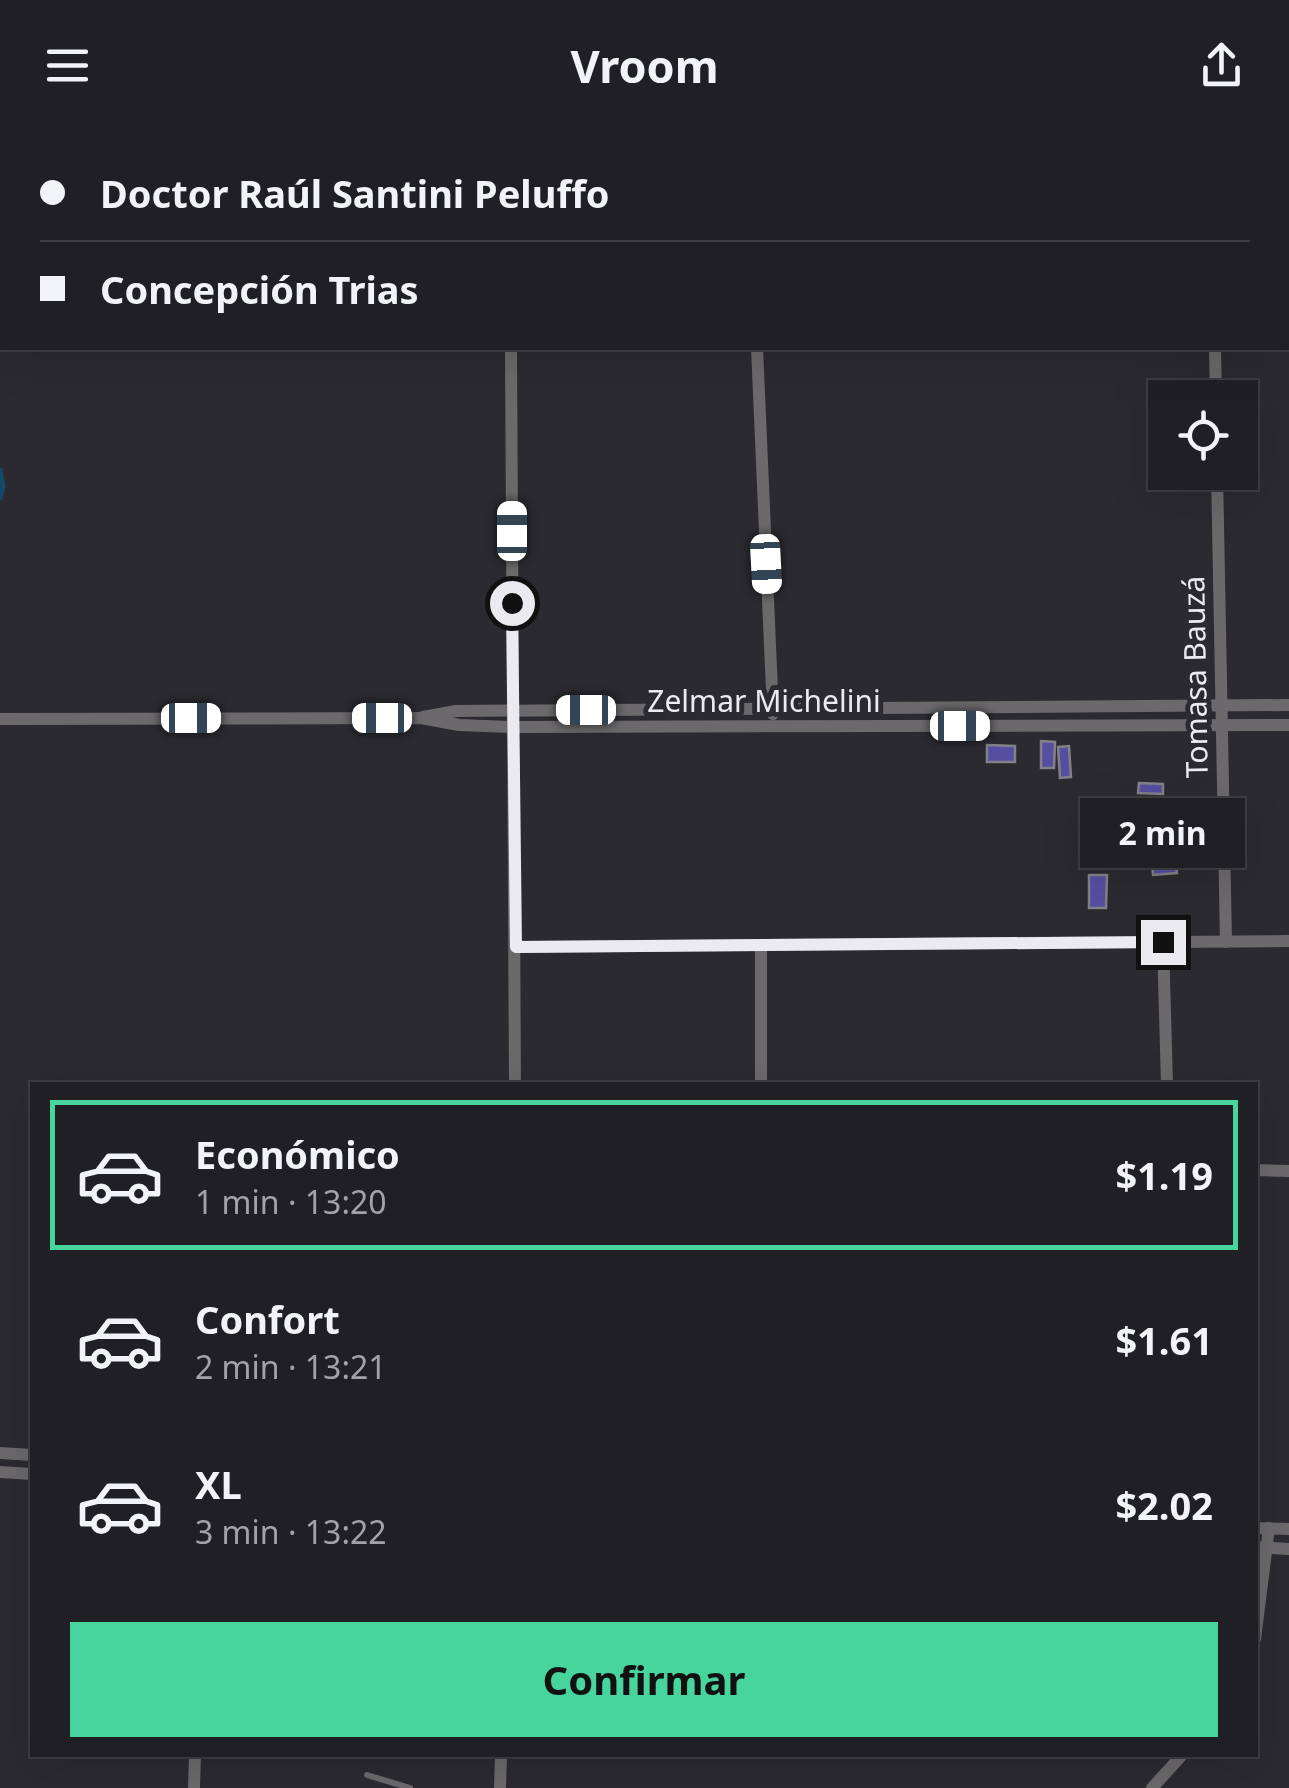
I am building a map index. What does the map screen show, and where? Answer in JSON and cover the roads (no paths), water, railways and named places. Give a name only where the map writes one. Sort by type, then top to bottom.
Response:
[{"type":"street","points":[[511,350],[515,1082]]},
{"type":"street","points":[[757,350],[774,727]]},
{"type":"street","points":[[1214,350],[1215,380]]},
{"type":"street","name":"Tomasa Bauzá","points":[[1217,490],[1226,942]]},
{"type":"street","name":"Zelmar Michelini","points":[[421,718],[456,711],[1289,705]]},
{"type":"street","name":"Zelmar Michelini","points":[[0,719],[421,718],[512,728],[1289,725]]},
{"type":"street","points":[[516,947],[1289,941]]},
{"type":"street","points":[[1163,942],[1167,1082]]},
{"type":"street","points":[[761,1082],[762,945]]},
{"type":"street","points":[[1258,1170],[1289,1171]]},
{"type":"street","points":[[0,1453],[30,1455]]},
{"type":"street","points":[[0,1472],[30,1474]]},
{"type":"street","points":[[1258,1594],[1262,1528],[1289,1530]]},
{"type":"street","points":[[1261,1548],[1289,1549]]},
{"type":"street","points":[[194,1788],[195,1757]]},
{"type":"street","points":[[500,1788],[501,1757]]},
{"type":"street","points":[[1152,1788],[1180,1757]]},
{"type":"lane","points":[[367,1776],[410,1788]]},
{"type":"waterway","points":[[0,470],[0,498]]}]
